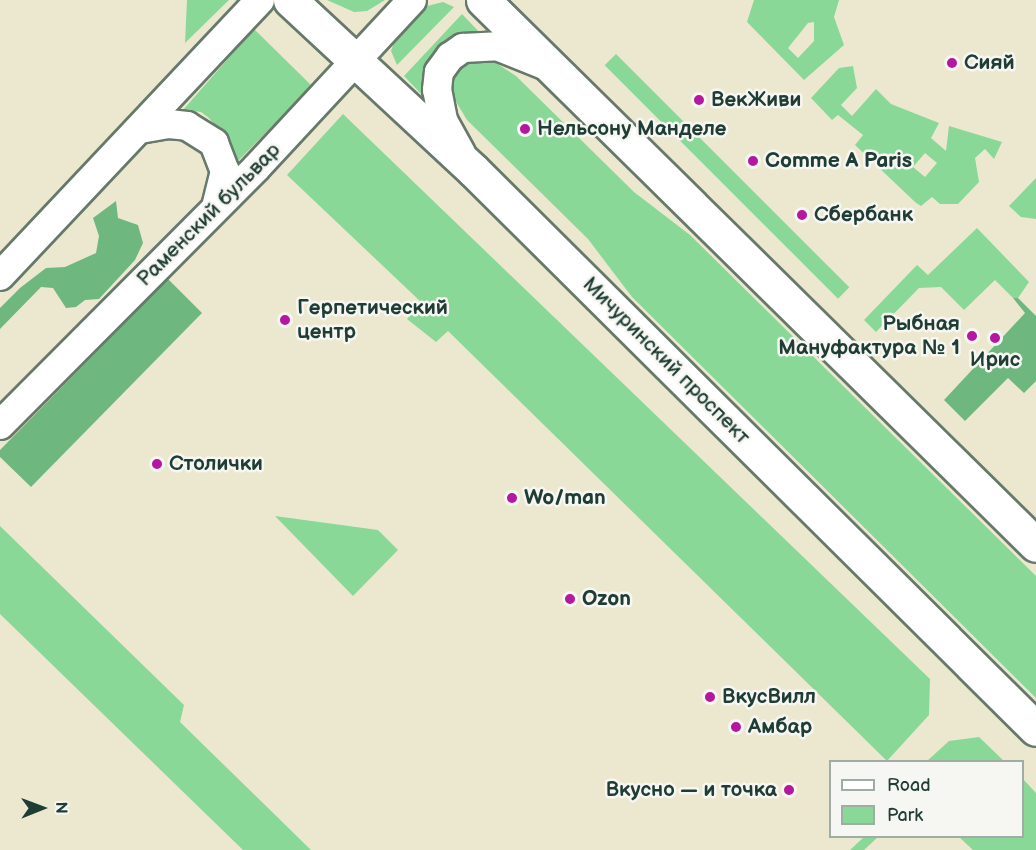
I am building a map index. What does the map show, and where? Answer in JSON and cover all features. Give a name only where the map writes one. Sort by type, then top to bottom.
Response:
[{"type":"main road","name":"Мичуринский проспект","points":[[290,0],[353,62],[473,170],[1036,729]]},
{"type":"main road","points":[[483,0],[1036,545]]},
{"type":"street","points":[[0,276],[260,0]]},
{"type":"street","name":"Раменский бульвар","points":[[0,425],[215,208],[412,0]]},
{"type":"street","points":[[473,170],[443,120],[439,100],[439,72],[450,57],[463,48],[497,46],[533,58],[556,72]]},
{"type":"street","points":[[140,129],[169,124],[187,126],[214,143],[225,171],[215,208]]},
{"type":"green space","points":[[187,0],[229,0],[185,43]]},
{"type":"green space","points":[[327,0],[385,0],[367,11],[354,12]]},
{"type":"green space","points":[[754,0],[839,0],[834,17],[844,45],[804,80],[747,22]],"holes":[[[814,22],[814,41],[798,58],[788,48],[808,23]]]},
{"type":"green space","points":[[443,2],[454,7],[397,65],[391,51],[395,40],[427,6]]},
{"type":"green space","points":[[462,14],[484,37],[452,40],[437,50],[425,68],[423,96],[404,76]]},
{"type":"green space","points":[[254,29],[312,86],[230,169],[227,140],[201,112],[183,110]]},
{"type":"green space","points":[[616,54],[849,287],[838,299],[605,65]]},
{"type":"green space","points":[[487,57],[516,76],[634,192],[690,235],[1036,576],[1036,698],[632,297],[588,239],[467,120],[449,90],[450,76],[459,64]]},
{"type":"green space","points":[[853,66],[857,88],[841,105],[852,116],[876,89],[891,104],[939,123],[931,138],[946,151],[949,126],[1002,142],[994,159],[985,149],[975,158],[979,182],[958,204],[940,204],[932,197],[921,206],[915,202],[855,145],[863,135],[838,115],[832,120],[811,98],[839,68]],"holes":[[[925,153],[937,163],[925,177],[913,167]]]},
{"type":"green space","points":[[343,114],[930,679],[929,715],[886,760],[448,331],[436,342],[407,319],[421,302],[287,175]]},
{"type":"green space","points":[[1036,178],[1036,219],[1021,217],[1009,206]]},
{"type":"green space","points":[[116,201],[118,218],[138,225],[143,243],[135,260],[99,299],[85,300],[76,307],[66,308],[53,288],[41,287],[0,329],[0,308],[20,288],[46,268],[65,267],[96,253],[99,236],[93,218]]},
{"type":"green space","points":[[977,228],[1029,282],[1018,298],[1013,298],[995,280],[964,310],[941,287],[919,288],[876,332],[864,320],[917,265],[928,275]]},
{"type":"green space","points":[[168,279],[202,313],[31,487],[0,457],[0,450]]},
{"type":"green space","points":[[1013,298],[1018,298],[1036,316],[1036,381],[1024,393],[1008,378],[965,421],[944,400],[1025,313]]},
{"type":"green space","points":[[275,516],[378,530],[398,550],[353,596]]},
{"type":"green space","points":[[0,526],[184,705],[180,722],[311,850],[243,850],[0,614]]},
{"type":"green space","points":[[979,737],[1003,760],[928,760],[949,741]]},
{"type":"green space","points":[[1024,780],[1036,793],[1036,850],[973,850],[960,838],[1024,838]]},
{"type":"green space","points":[[863,838],[877,838],[864,850],[850,850]]},
{"type":"place","name":"Сияй","points":[[952,63]]},
{"type":"place","name":"ВекЖиви","points":[[699,100]]},
{"type":"place","name":"Нельсону Манделе","points":[[525,129]]},
{"type":"place","name":"Comme A Paris","points":[[753,161]]},
{"type":"place","name":"Сбербанк","points":[[802,215]]},
{"type":"place","name":"Герпетический центр","points":[[285,320]]},
{"type":"place","name":"Рыбная Мануфактура № 1","points":[[972,336]]},
{"type":"place","name":"Ирис","points":[[995,338]]},
{"type":"place","name":"Столички","points":[[157,464]]},
{"type":"place","name":"Wo/man","points":[[512,498]]},
{"type":"place","name":"Ozon","points":[[570,599]]},
{"type":"place","name":"ВкусВилл","points":[[710,697]]},
{"type":"place","name":"Амбар","points":[[736,727]]},
{"type":"place","name":"Вкусно — и точка","points":[[789,790]]}]
